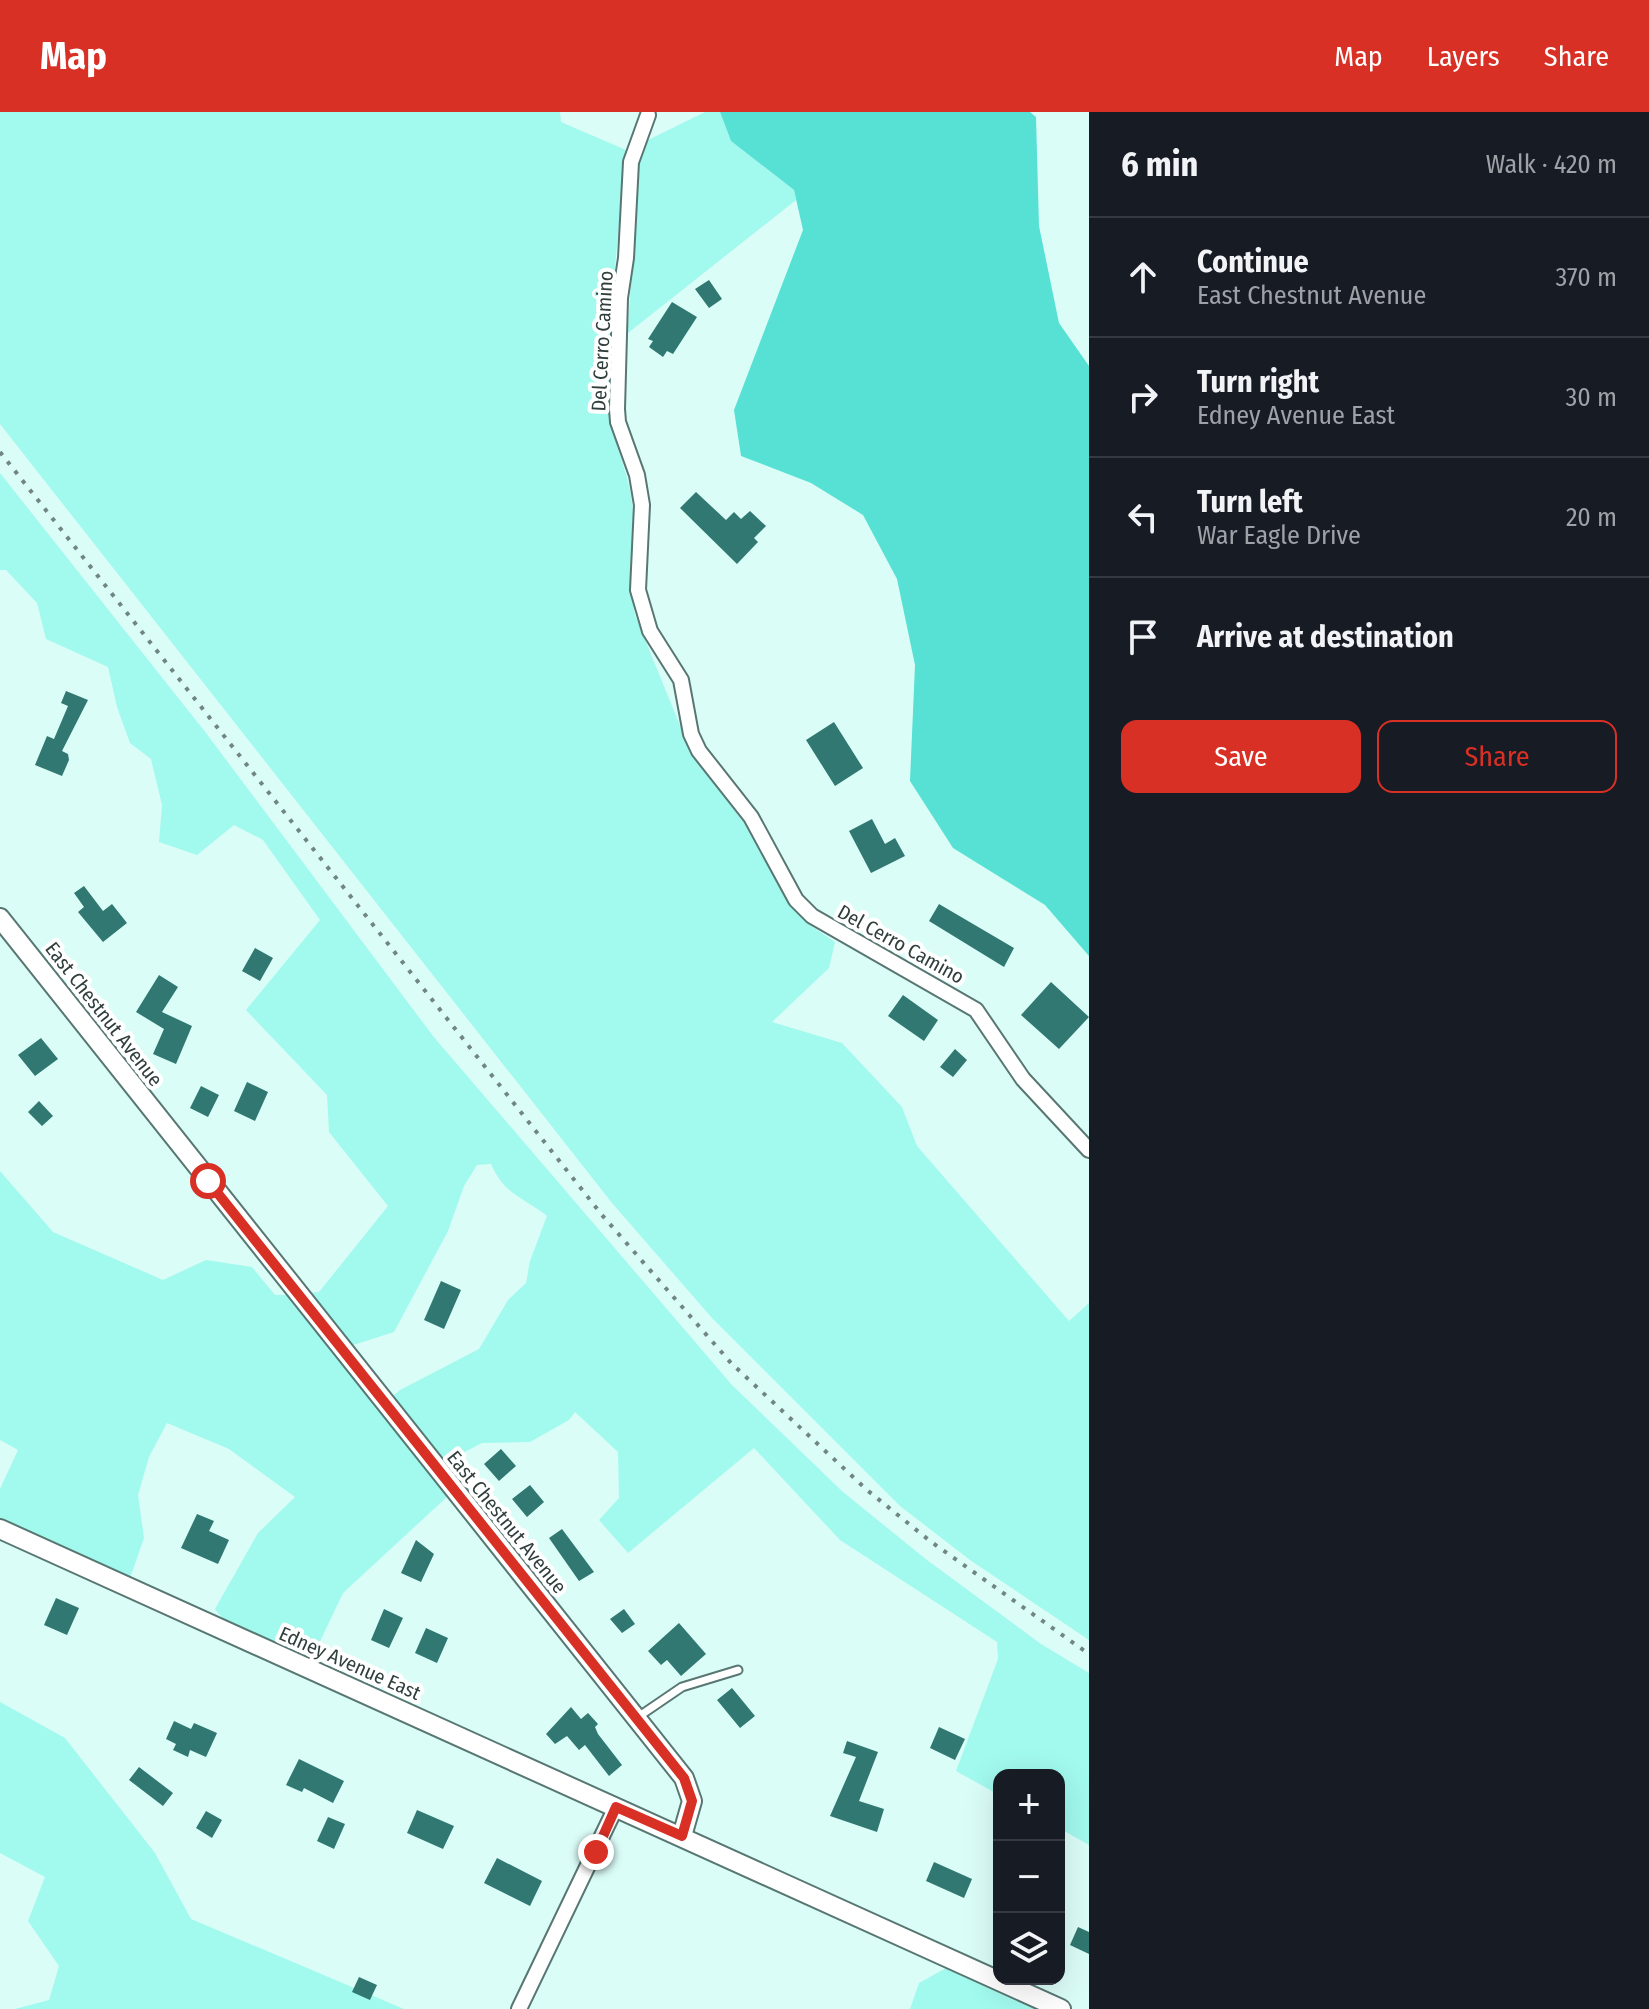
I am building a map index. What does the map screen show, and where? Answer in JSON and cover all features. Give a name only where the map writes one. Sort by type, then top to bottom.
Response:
[{"type":"street","name":"Del Cerro Camino","points":[[648,115],[631,162],[626,258],[620,298],[617,409],[618,422],[637,475],[642,505],[638,590],[642,611],[657,646],[681,680],[691,734],[699,751],[751,817],[796,900],[832,930],[976,1010],[1023,1079],[1089,1150]]},
{"type":"street","name":"East Chestnut Avenue","points":[[0,918],[684,1778],[692,1801],[682,1836]]},
{"type":"street","name":"Edney Avenue East","points":[[0,1529],[682,1836]]},
{"type":"street","points":[[519,2009],[616,1807]]},
{"type":"street","points":[[682,1836],[1061,2009]]},
{"type":"lane","points":[[636,1718],[682,1687],[738,1670]]},
{"type":"shaded area","points":[[0,112],[560,112],[561,122],[626,150],[612,299],[609,410],[632,500],[635,615],[692,755],[744,823],[791,906],[808,924],[835,942],[829,968],[772,1022],[842,1043],[902,1107],[917,1146],[1069,1321],[1089,1303],[1089,1640],[970,1560],[900,1506],[712,1318],[612,1203],[0,424]]},
{"type":"shaded area","points":[[705,112],[720,112],[731,141],[794,190],[796,200],[628,333],[627,339],[640,155],[646,141]]},
{"type":"shaded area","points":[[720,112],[1030,112],[1036,117],[1039,226],[1059,323],[1089,366],[1089,956],[1045,905],[953,848],[910,781],[915,665],[897,579],[863,515],[811,483],[741,456],[734,410],[803,230],[794,190],[731,141]]},
{"type":"shaded area","points":[[0,473],[206,733],[433,1036],[732,1385],[843,1492],[927,1560],[1041,1644],[1089,1673],[1089,1845],[1065,1831],[1065,1769],[993,1769],[993,1792],[956,1771],[998,1659],[997,1642],[840,1540],[754,1448],[628,1553],[599,1520],[619,1498],[618,1452],[575,1412],[569,1420],[530,1442],[482,1443],[443,1463],[391,1398],[400,1390],[479,1349],[508,1300],[526,1283],[530,1261],[547,1216],[508,1189],[491,1164],[477,1165],[464,1186],[448,1231],[394,1332],[350,1346],[308,1293],[319,1292],[388,1206],[329,1132],[327,1095],[246,1010],[320,920],[263,840],[234,825],[197,855],[159,842],[162,805],[151,759],[130,743],[117,707],[108,667],[46,639],[37,603],[6,570],[0,570]]},
{"type":"shaded area","points":[[0,1171],[53,1232],[163,1280],[206,1260],[252,1267],[275,1295],[288,1295],[448,1496],[343,1593],[314,1654],[275,1645],[245,1633],[215,1609],[258,1533],[295,1497],[229,1449],[167,1423],[149,1457],[138,1495],[144,1538],[130,1578],[0,1520],[0,1489],[18,1450],[0,1440]]},
{"type":"shaded area","points":[[0,1702],[65,1738],[155,1853],[191,1919],[404,2009],[15,2009],[49,2000],[59,1966],[28,1921],[45,1877],[0,1853]]},
{"type":"shaded area","points":[[948,1967],[1040,2009],[910,2009],[919,1983]]},
{"type":"building","points":[[709,280],[722,299],[709,308],[695,289]]},
{"type":"building","points":[[672,302],[697,317],[673,354],[667,351],[663,357],[649,347],[653,341],[648,339]]},
{"type":"building","points":[[696,492],[726,520],[734,512],[741,519],[750,511],[766,526],[754,538],[758,542],[737,564],[680,508]]},
{"type":"building","points":[[66,691],[88,700],[62,751],[68,754],[69,760],[62,776],[35,765],[47,736],[54,739],[68,706],[61,703]]},
{"type":"building","points":[[834,722],[863,768],[835,786],[806,740]]},
{"type":"building","points":[[872,819],[885,844],[895,838],[905,856],[871,873],[849,831]]},
{"type":"building","points":[[84,886],[103,911],[112,904],[127,923],[103,942],[78,912],[84,907],[74,893]]},
{"type":"building","points":[[939,904],[1014,948],[1004,967],[929,921]]},
{"type":"building","points":[[255,948],[273,958],[260,981],[242,971]]},
{"type":"building","points":[[159,975],[178,987],[162,1012],[192,1026],[176,1064],[153,1054],[164,1029],[136,1012]]},
{"type":"building","points":[[1051,982],[1089,1017],[1059,1049],[1021,1015]]},
{"type":"building","points":[[903,995],[938,1020],[924,1041],[888,1016]]},
{"type":"building","points":[[41,1038],[58,1059],[35,1076],[18,1055]]},
{"type":"building","points":[[955,1049],[967,1060],[953,1077],[940,1067]]},
{"type":"building","points":[[247,1082],[268,1092],[255,1121],[234,1111]]},
{"type":"building","points":[[201,1086],[219,1095],[208,1117],[190,1108]]},
{"type":"building","points":[[39,1101],[53,1116],[42,1126],[28,1112]]},
{"type":"building","points":[[441,1281],[461,1290],[444,1329],[424,1320]]},
{"type":"building","points":[[501,1449],[516,1466],[499,1481],[484,1464]]},
{"type":"building","points":[[530,1485],[544,1502],[527,1517],[512,1499]]},
{"type":"building","points":[[197,1514],[214,1521],[209,1531],[229,1540],[218,1564],[181,1548]]},
{"type":"building","points":[[562,1529],[594,1572],[579,1581],[549,1538]]},
{"type":"building","points":[[416,1540],[434,1554],[421,1582],[401,1573]]},
{"type":"building","points":[[56,1598],[79,1608],[67,1635],[44,1625]]},
{"type":"building","points":[[384,1609],[403,1618],[389,1648],[371,1640]]},
{"type":"building","points":[[624,1609],[635,1624],[622,1633],[610,1619]]},
{"type":"building","points":[[679,1623],[706,1654],[681,1676],[667,1660],[661,1665],[648,1651]]},
{"type":"building","points":[[426,1628],[448,1638],[437,1663],[415,1653]]},
{"type":"building","points":[[732,1688],[755,1716],[740,1728],[717,1700]]},
{"type":"building","points":[[571,1707],[581,1719],[588,1713],[598,1724],[595,1727],[598,1734],[622,1765],[609,1776],[585,1745],[579,1750],[567,1736],[555,1744],[546,1734]]},
{"type":"building","points":[[174,1721],[191,1729],[194,1723],[217,1733],[206,1757],[190,1750],[188,1757],[173,1750],[176,1744],[166,1739]]},
{"type":"building","points":[[939,1727],[965,1739],[955,1760],[930,1748]]},
{"type":"building","points":[[847,1741],[878,1752],[859,1801],[884,1809],[877,1832],[830,1816],[856,1757],[843,1753]]},
{"type":"building","points":[[299,1759],[344,1781],[333,1803],[304,1788],[302,1792],[286,1785]]},
{"type":"building","points":[[139,1767],[173,1793],[163,1806],[129,1780]]},
{"type":"building","points":[[417,1810],[454,1826],[443,1849],[407,1833]]},
{"type":"building","points":[[206,1811],[222,1820],[212,1838],[196,1828]]},
{"type":"building","points":[[328,1817],[345,1824],[334,1849],[317,1841]]},
{"type":"building","points":[[497,1858],[542,1881],[530,1906],[484,1883]]},
{"type":"building","points":[[934,1862],[972,1879],[964,1898],[926,1881]]},
{"type":"building","points":[[1078,1927],[1089,1932],[1089,1954],[1070,1945]]},
{"type":"building","points":[[359,1977],[377,1985],[370,2000],[352,1992]]},
{"type":"railway","points":[[0,452],[602,1215],[731,1363],[867,1490],[930,1541],[1089,1654]]},
{"type":"route","points":[[208,1181],[684,1778],[692,1801],[690,1819],[682,1836],[616,1807],[596,1852]]}]
